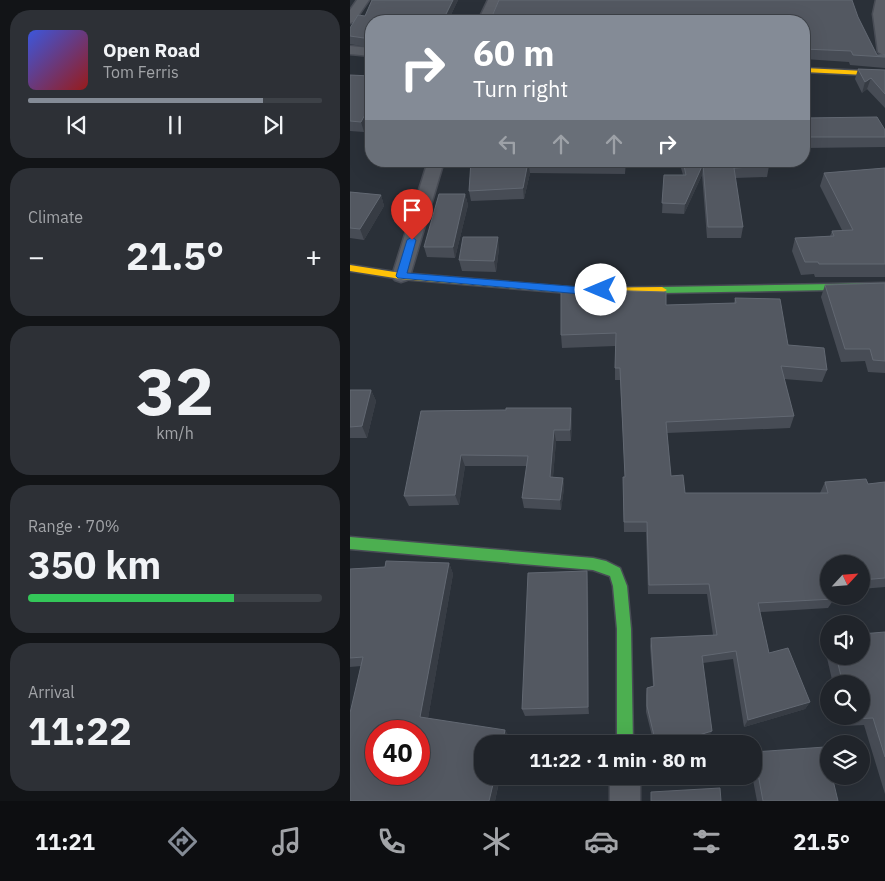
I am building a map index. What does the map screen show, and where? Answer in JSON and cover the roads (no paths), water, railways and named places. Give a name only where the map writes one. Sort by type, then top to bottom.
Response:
[{"type":"street","points":[[350,19],[363,0]]},
{"type":"street","points":[[487,15],[494,0]]},
{"type":"street","points":[[882,0],[879,14],[885,52]]},
{"type":"street","points":[[350,50],[365,51]]},
{"type":"street","points":[[810,70],[885,74]]},
{"type":"street","points":[[401,276],[434,167]]},
{"type":"street","points":[[350,268],[401,276],[581,291],[885,286]]},
{"type":"street","points":[[350,543],[593,564],[606,567],[617,575],[623,600],[625,735]]},
{"type":"street","points":[[625,785],[625,801]]}]
